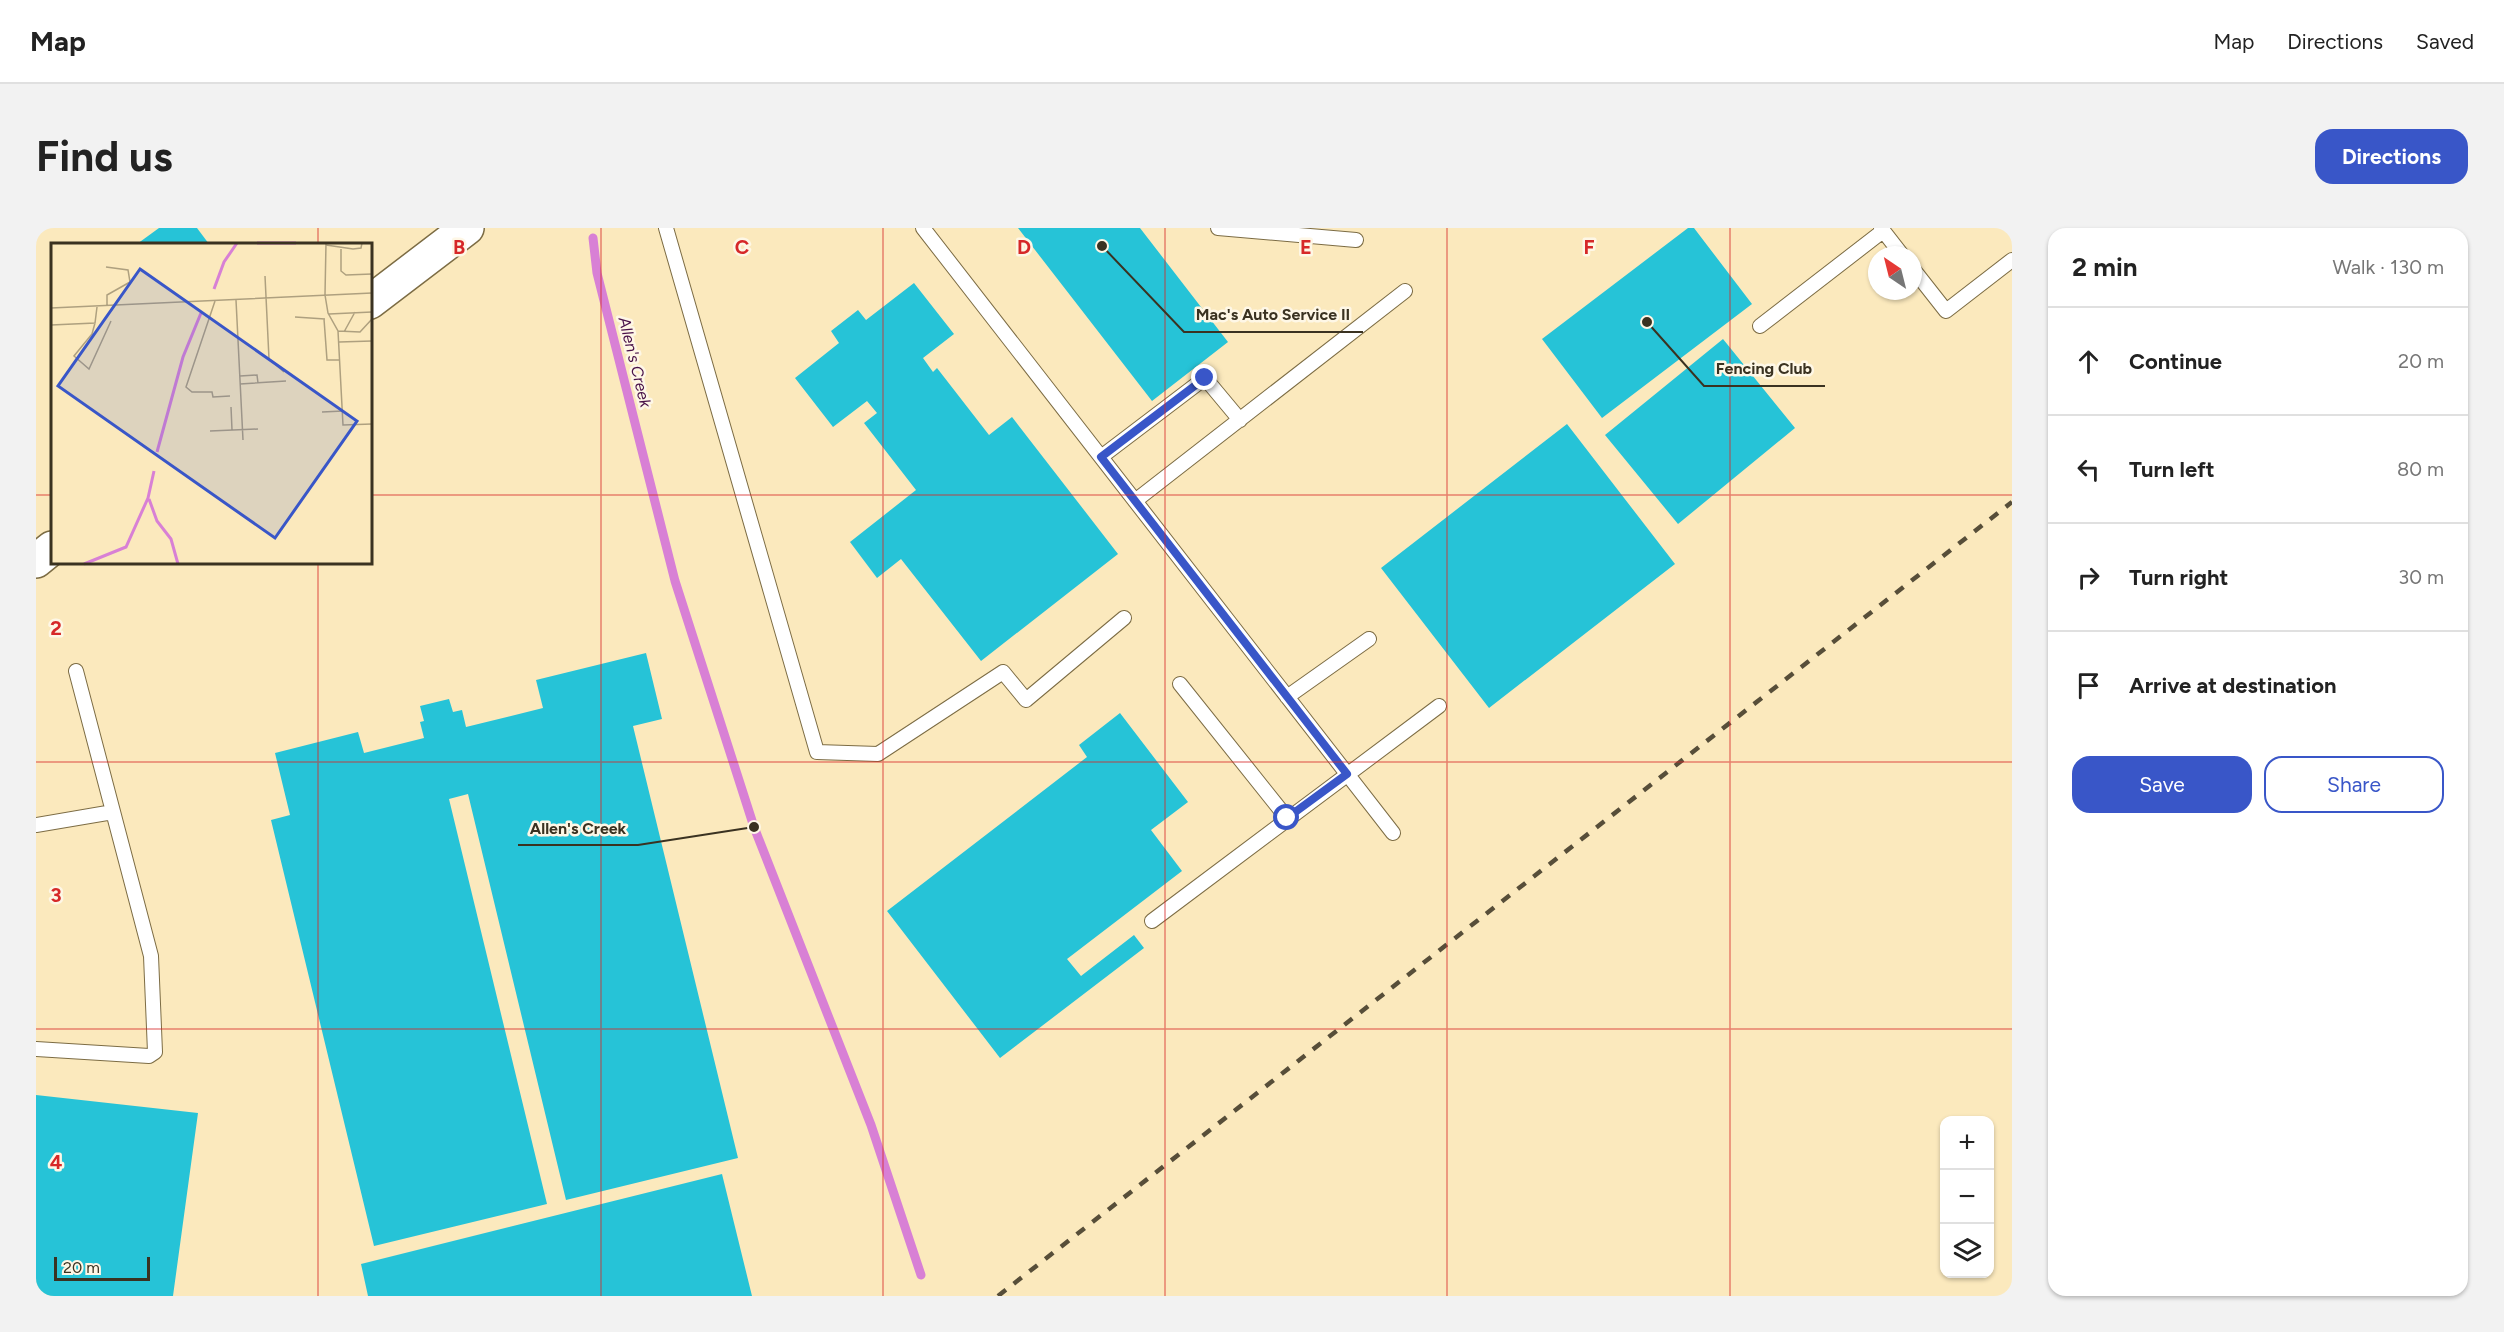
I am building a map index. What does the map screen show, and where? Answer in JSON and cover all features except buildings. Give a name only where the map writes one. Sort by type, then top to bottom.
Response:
[{"type":"street","points":[[372,300],[467,228]]},
{"type":"street","points":[[36,561],[51,549]]},
{"type":"lane","points":[[666,228],[817,752],[878,754],[1003,672],[1026,700],[1124,618]]},
{"type":"lane","points":[[923,228],[1393,833]]},
{"type":"lane","points":[[1218,228],[1356,240]]},
{"type":"lane","points":[[1760,326],[1882,229],[1895,246]]},
{"type":"lane","points":[[1922,280],[1946,311],[2012,260]]},
{"type":"lane","points":[[1135,501],[1405,291]]},
{"type":"lane","points":[[1101,457],[1205,378],[1240,420]]},
{"type":"lane","points":[[1287,697],[1369,639]]},
{"type":"lane","points":[[36,1049],[149,1056],[155,1052],[151,956],[76,671]]},
{"type":"lane","points":[[1180,684],[1287,818]]},
{"type":"lane","points":[[1152,921],[1439,706]]},
{"type":"lane","points":[[36,825],[113,813]]},
{"type":"waterway","name":"Allen's Creek","points":[[593,238],[597,273],[675,581],[754,827],[871,1125],[921,1275]]},
{"type":"railway","points":[[998,1296],[2012,502]]},
{"type":"place","name":"Mac's Auto Service II","points":[[1102,246]]},
{"type":"place","name":"Fencing Club","points":[[1647,322]]},
{"type":"place","name":"Allen's Creek","points":[[754,827]]},
{"type":"route","points":[[1205,378],[1101,457],[1347,774],[1287,818]]}]
